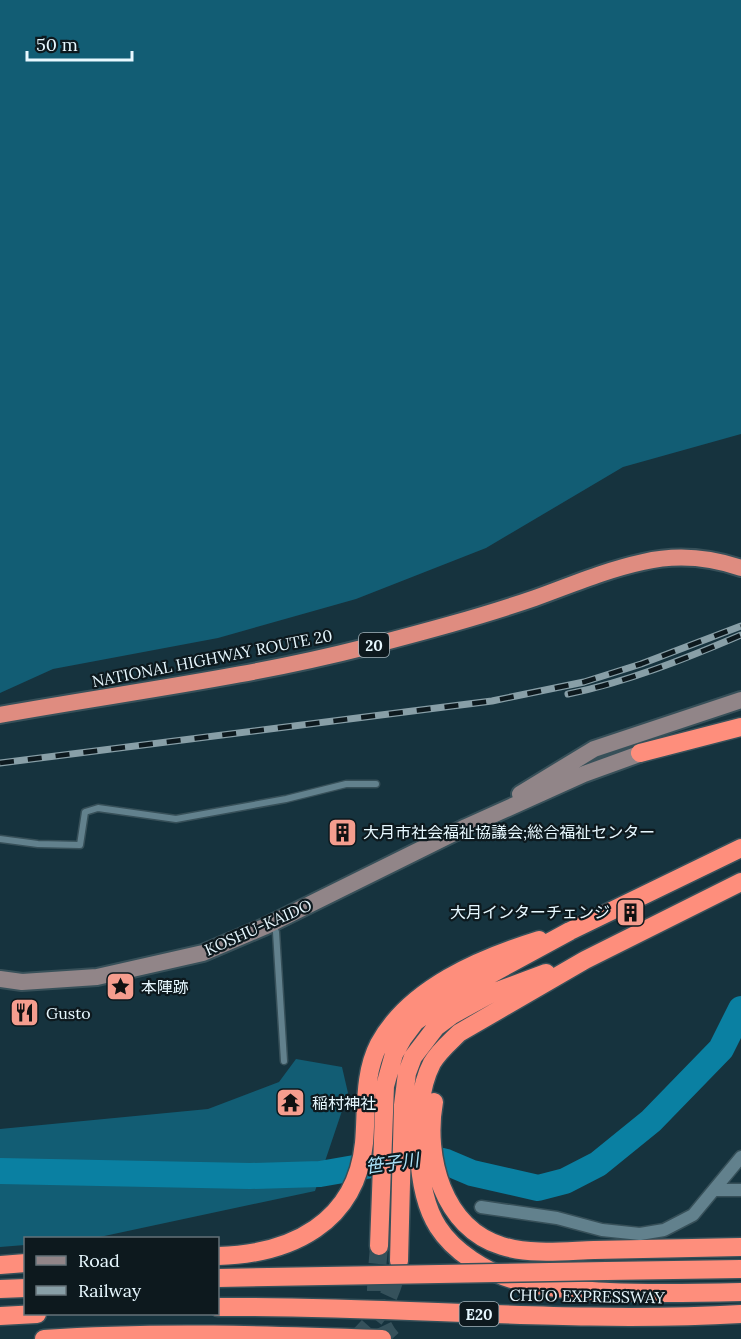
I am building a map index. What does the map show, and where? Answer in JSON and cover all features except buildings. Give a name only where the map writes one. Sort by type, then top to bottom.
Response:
[{"type":"highway","name":"NATIONAL HIGHWAY ROUTE 20","points":[[0,715],[205,681],[363,648],[457,623],[535,598],[595,575],[644,561],[676,557],[705,558],[741,568]]},
{"type":"highway","points":[[640,753],[741,727]]},
{"type":"highway","points":[[379,1238],[374,1103],[367,1086],[378,1046],[389,1028],[411,1004],[439,983],[505,951],[570,931],[741,848]]},
{"type":"highway","points":[[741,882],[585,960],[492,993],[452,1015],[436,1027],[412,1057],[407,1073],[432,1144],[435,1164],[445,1197],[466,1226],[483,1238],[502,1246],[543,1251],[741,1247]]},
{"type":"highway","points":[[399,1254],[419,1105],[436,1088],[442,1071],[464,1041],[585,960]]},
{"type":"highway","points":[[219,1256],[272,1248],[295,1241],[314,1231],[330,1218],[344,1203],[353,1185],[374,1103]]},
{"type":"highway","points":[[419,1105],[420,1170],[429,1207],[438,1226],[465,1255],[482,1266],[512,1280],[542,1287],[685,1294],[741,1292]]},
{"type":"highway","points":[[0,1264],[24,1263]]},
{"type":"highway","points":[[219,1278],[741,1269]]},
{"type":"highway","points":[[0,1289],[24,1288]]},
{"type":"highway","name":"CHUO EXPRESSWAY","points":[[219,1307],[584,1316],[741,1314]]},
{"type":"highway","points":[[0,1316],[24,1315]]},
{"type":"highway","points":[[44,1339],[245,1334],[382,1339]]},
{"type":"main road","name":"KOSHU-KAIDO","points":[[466,827],[594,749],[741,700]]},
{"type":"main road","name":"KOSHU-KAIDO","points":[[0,979],[22,982],[97,977],[203,953],[273,923],[466,827],[584,774],[640,753],[741,721]]},
{"type":"street","points":[[481,1207],[556,1218],[602,1230],[640,1234],[664,1230],[693,1215],[741,1157]]},
{"type":"street","points":[[714,1190],[741,1190]]},
{"type":"lane","points":[[0,838],[39,844],[80,845],[85,812],[99,808],[176,819],[286,799],[346,784],[376,784]]},
{"type":"lane","points":[[273,923],[276,932],[284,1061]]},
{"type":"shaded area","points":[[0,0],[741,0],[741,434],[623,467],[486,548],[356,599],[218,638],[53,669],[0,693]]},
{"type":"shaded area","points":[[296,1059],[342,1067],[348,1093],[315,1191],[100,1237],[24,1237],[24,1245],[0,1247],[0,1129],[208,1109],[279,1082]]},
{"type":"waterway","name":"笹子川","points":[[0,1171],[250,1176],[320,1174],[406,1159],[429,1158],[446,1162],[472,1173],[538,1188],[565,1181],[598,1164],[651,1121],[721,1049],[741,1009]]},
{"type":"tunnel","points":[[379,1246],[376,1282],[377,1307],[385,1329],[392,1339]]},
{"type":"tunnel","points":[[356,1339],[385,1304],[399,1261]]},
{"type":"railway","points":[[0,763],[492,701],[584,682],[641,664],[741,626]]},
{"type":"railway","points":[[568,694],[656,669],[741,635]]},
{"type":"place","name":"大月市社会福祉協議会;総合福祉センター","points":[[342,832]]},
{"type":"place","name":"大月インターチェンジ","points":[[631,912]]},
{"type":"place","name":"本陣跡","points":[[120,987]]},
{"type":"place","name":"Gusto","points":[[25,1013]]},
{"type":"place","name":"稲村神社","points":[[291,1103]]}]
